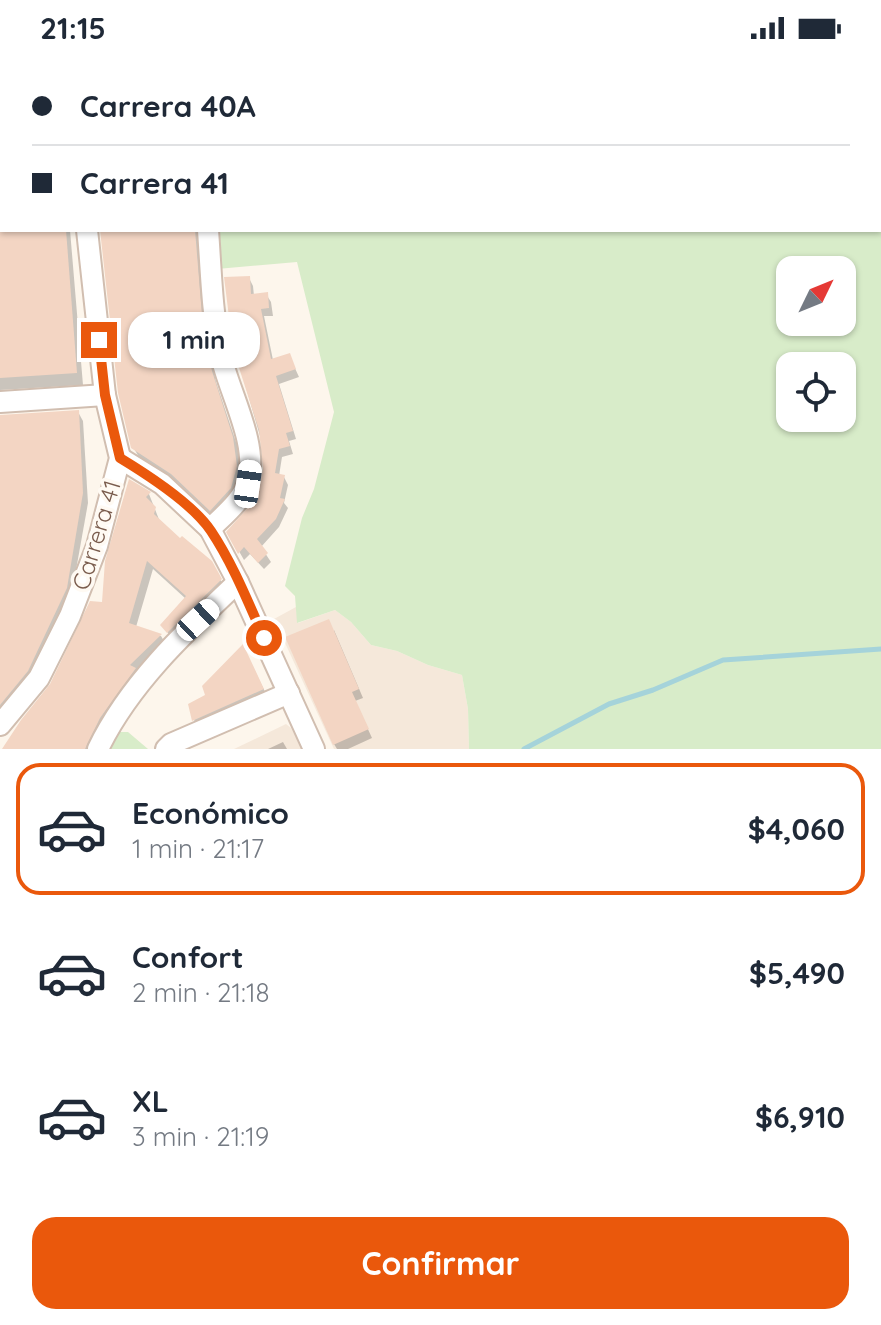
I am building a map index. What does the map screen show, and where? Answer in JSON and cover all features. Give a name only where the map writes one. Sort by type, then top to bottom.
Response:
[{"type":"street","name":"Carrera 41","points":[[0,725],[39,678],[70,616],[97,546],[120,458],[105,395],[87,232]]},
{"type":"street","points":[[208,232],[214,317],[221,355],[251,461],[248,484],[237,501],[210,529]]},
{"type":"street","points":[[0,402],[105,395]]},
{"type":"street","points":[[120,458],[162,484],[210,529],[238,582],[314,749]]},
{"type":"street","points":[[98,749],[109,727],[185,632],[238,582]]},
{"type":"street","points":[[166,749],[171,744],[289,693]]},
{"type":"shaded area","points":[[296,607],[298,623],[335,610],[351,622],[371,645],[397,651],[462,675],[468,709],[469,749],[334,749],[274,619]]},
{"type":"shaded area","points":[[286,724],[302,749],[234,749]]},
{"type":"green space","points":[[213,232],[881,232],[881,749],[469,749],[468,709],[462,675],[397,651],[371,645],[351,622],[335,610],[297,623],[295,596],[285,586],[334,412],[297,262],[217,269]]},
{"type":"green space","points":[[115,732],[128,732],[148,749],[110,749]]},
{"type":"building","points":[[0,232],[66,232],[77,373],[0,378]]},
{"type":"building","points":[[100,232],[195,232],[204,339],[233,437],[237,466],[231,488],[210,511],[171,474],[131,448],[118,393]]},
{"type":"building","points":[[250,276],[251,294],[268,292],[269,308],[261,309],[271,359],[290,353],[296,369],[276,376],[293,431],[286,433],[290,446],[279,449],[275,473],[285,475],[280,498],[285,499],[276,519],[257,539],[268,553],[258,563],[244,547],[238,554],[226,532],[253,502],[263,469],[259,430],[233,349],[224,277]]},
{"type":"building","points":[[79,410],[83,493],[67,588],[28,671],[0,705],[0,415]]},
{"type":"building","points":[[129,479],[151,492],[146,497],[156,507],[154,514],[212,561],[222,579],[167,633],[160,625],[186,596],[147,561],[129,623],[162,634],[130,665],[136,668],[100,718],[85,749],[2,749],[50,684],[90,601],[102,602],[105,561]]},
{"type":"building","points":[[329,619],[359,689],[352,692],[369,729],[333,745],[285,637]]},
{"type":"building","points":[[243,644],[264,689],[192,721],[188,704],[205,695],[202,686]]},
{"type":"waterway","points":[[524,749],[609,704],[653,690],[723,660],[881,649]]},
{"type":"route","points":[[99,340],[105,395],[120,458],[162,484],[210,529],[264,638]]}]
